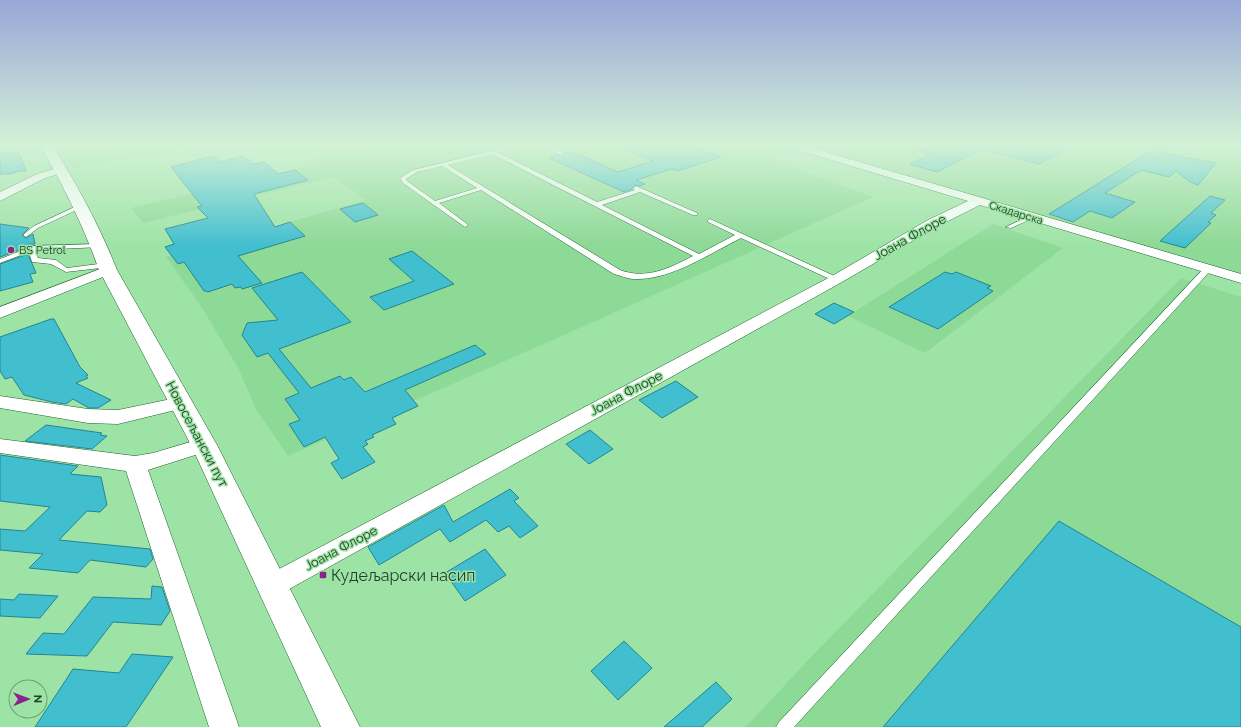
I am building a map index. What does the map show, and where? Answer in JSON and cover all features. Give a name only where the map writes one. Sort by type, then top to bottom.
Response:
[{"type":"main road","name":"Новосељански пут","points":[[65,179],[105,260],[204,445],[273,584],[341,727]]},
{"type":"street","points":[[0,197],[35,179]]},
{"type":"street","name":"Скадарска","points":[[905,179],[1241,279]]},
{"type":"street","name":"Јоана Флоре","points":[[273,584],[837,279],[933,223],[978,201]]},
{"type":"street","points":[[0,313],[105,260]]},
{"type":"street","points":[[0,402],[88,416],[118,417],[181,403]]},
{"type":"street","points":[[0,446],[135,464],[154,461],[204,445]]},
{"type":"street","points":[[135,464],[224,727]]},
{"type":"lane","points":[[403,179],[405,182],[465,225]]},
{"type":"lane","points":[[467,179],[617,272],[629,276],[640,277],[660,274],[741,235]]},
{"type":"lane","points":[[544,179],[698,256]]},
{"type":"lane","points":[[434,203],[482,188]]},
{"type":"lane","points":[[595,205],[638,189],[694,214]]},
{"type":"lane","points":[[26,235],[36,227],[79,207]]},
{"type":"lane","points":[[1009,227],[1031,217]]},
{"type":"lane","points":[[710,221],[837,279]]},
{"type":"lane","points":[[30,248],[35,260],[53,262],[63,269],[72,270],[105,260]]},
{"type":"lane","points":[[0,261],[30,248],[105,260]]},
{"type":"lane","points":[[784,727],[1208,269]]},
{"type":"shaded area","points":[[253,179],[326,179],[143,223],[131,208]]},
{"type":"shaded area","points":[[337,179],[824,179],[873,197],[288,456],[256,409],[238,368],[201,306],[166,257],[366,200]]},
{"type":"shaded area","points":[[912,179],[1241,179],[1241,279]]},
{"type":"shaded area","points":[[993,224],[1063,248],[925,353],[848,316]]},
{"type":"shaded area","points":[[1181,278],[1241,297],[1241,727],[746,727],[811,657]]},
{"type":"building","points":[[180,179],[308,180],[254,194],[275,227],[290,222],[305,236],[238,256],[262,283],[242,289],[241,287],[235,288],[232,284],[208,292],[204,291],[184,262],[178,264],[165,247],[174,244],[165,229],[208,218],[197,207],[202,206]]},
{"type":"building","points":[[595,179],[640,179],[636,180],[645,184],[640,186],[635,185],[632,189],[624,192]]},
{"type":"building","points":[[1105,179],[1127,179],[1105,193],[1135,202],[1112,218],[1090,211],[1073,222],[1049,214]]},
{"type":"building","points":[[1186,179],[1203,179],[1198,185]]},
{"type":"building","points":[[1210,196],[1225,200],[1211,213],[1216,215],[1208,222],[1211,223],[1185,248],[1160,241]]},
{"type":"building","points":[[363,203],[378,215],[355,222],[340,209]]},
{"type":"building","points":[[0,224],[29,228],[22,235],[26,238],[33,234],[35,244],[29,244],[25,248],[0,257]]},
{"type":"building","points":[[412,251],[454,284],[384,310],[370,297],[414,281],[389,259]]},
{"type":"building","points":[[28,254],[36,273],[30,274],[33,282],[0,291],[0,264]]},
{"type":"building","points":[[302,272],[351,322],[279,349],[311,388],[340,376],[344,380],[351,377],[365,392],[475,345],[486,354],[405,390],[418,406],[392,418],[396,424],[372,435],[374,437],[365,441],[368,444],[363,447],[375,462],[342,479],[331,463],[339,459],[325,437],[304,447],[289,424],[300,420],[285,399],[299,393],[268,353],[257,357],[242,335],[247,323],[278,320],[252,288]]},
{"type":"building","points":[[945,272],[952,274],[956,272],[991,286],[987,288],[993,291],[938,329],[889,307]]},
{"type":"building","points":[[834,303],[854,312],[834,324],[815,314]]},
{"type":"building","points":[[54,319],[80,367],[88,375],[86,376],[88,378],[76,383],[111,400],[98,408],[89,408],[73,399],[66,404],[52,402],[24,395],[12,377],[5,379],[0,371],[0,337]]},
{"type":"building","points":[[676,381],[698,397],[662,418],[639,400]]},
{"type":"building","points":[[46,425],[102,433],[100,435],[107,436],[92,449],[25,441]]},
{"type":"building","points":[[590,430],[613,449],[589,464],[566,444]]},
{"type":"building","points":[[0,455],[78,466],[70,474],[101,477],[107,505],[100,512],[87,511],[59,540],[150,549],[153,559],[146,567],[90,560],[78,573],[29,568],[43,554],[0,550],[0,529],[25,531],[50,507],[0,501]]},
{"type":"building","points":[[510,489],[519,498],[514,501],[538,526],[520,538],[509,526],[498,532],[486,520],[450,542],[440,529],[379,565],[368,547],[444,505],[453,522]]},
{"type":"building","points":[[1059,521],[1241,627],[1241,727],[883,727]]},
{"type":"building","points":[[485,549],[506,575],[465,601],[445,573]]},
{"type":"building","points":[[152,586],[162,587],[170,611],[161,625],[113,622],[87,656],[26,654],[43,633],[64,634],[93,597],[151,599]]},
{"type":"building","points":[[19,594],[58,596],[40,618],[0,616],[0,599],[14,600]]},
{"type":"building","points":[[624,641],[652,668],[618,700],[591,671]]},
{"type":"building","points":[[132,654],[173,657],[126,727],[35,727],[40,719],[48,719],[48,707],[73,669],[119,673]]},
{"type":"building","points":[[716,682],[732,699],[702,727],[664,727]]},
{"type":"place","name":"BS Petrol","points":[[11,250]]},
{"type":"place","name":"Кудељарски насип","points":[[323,575]]}]
